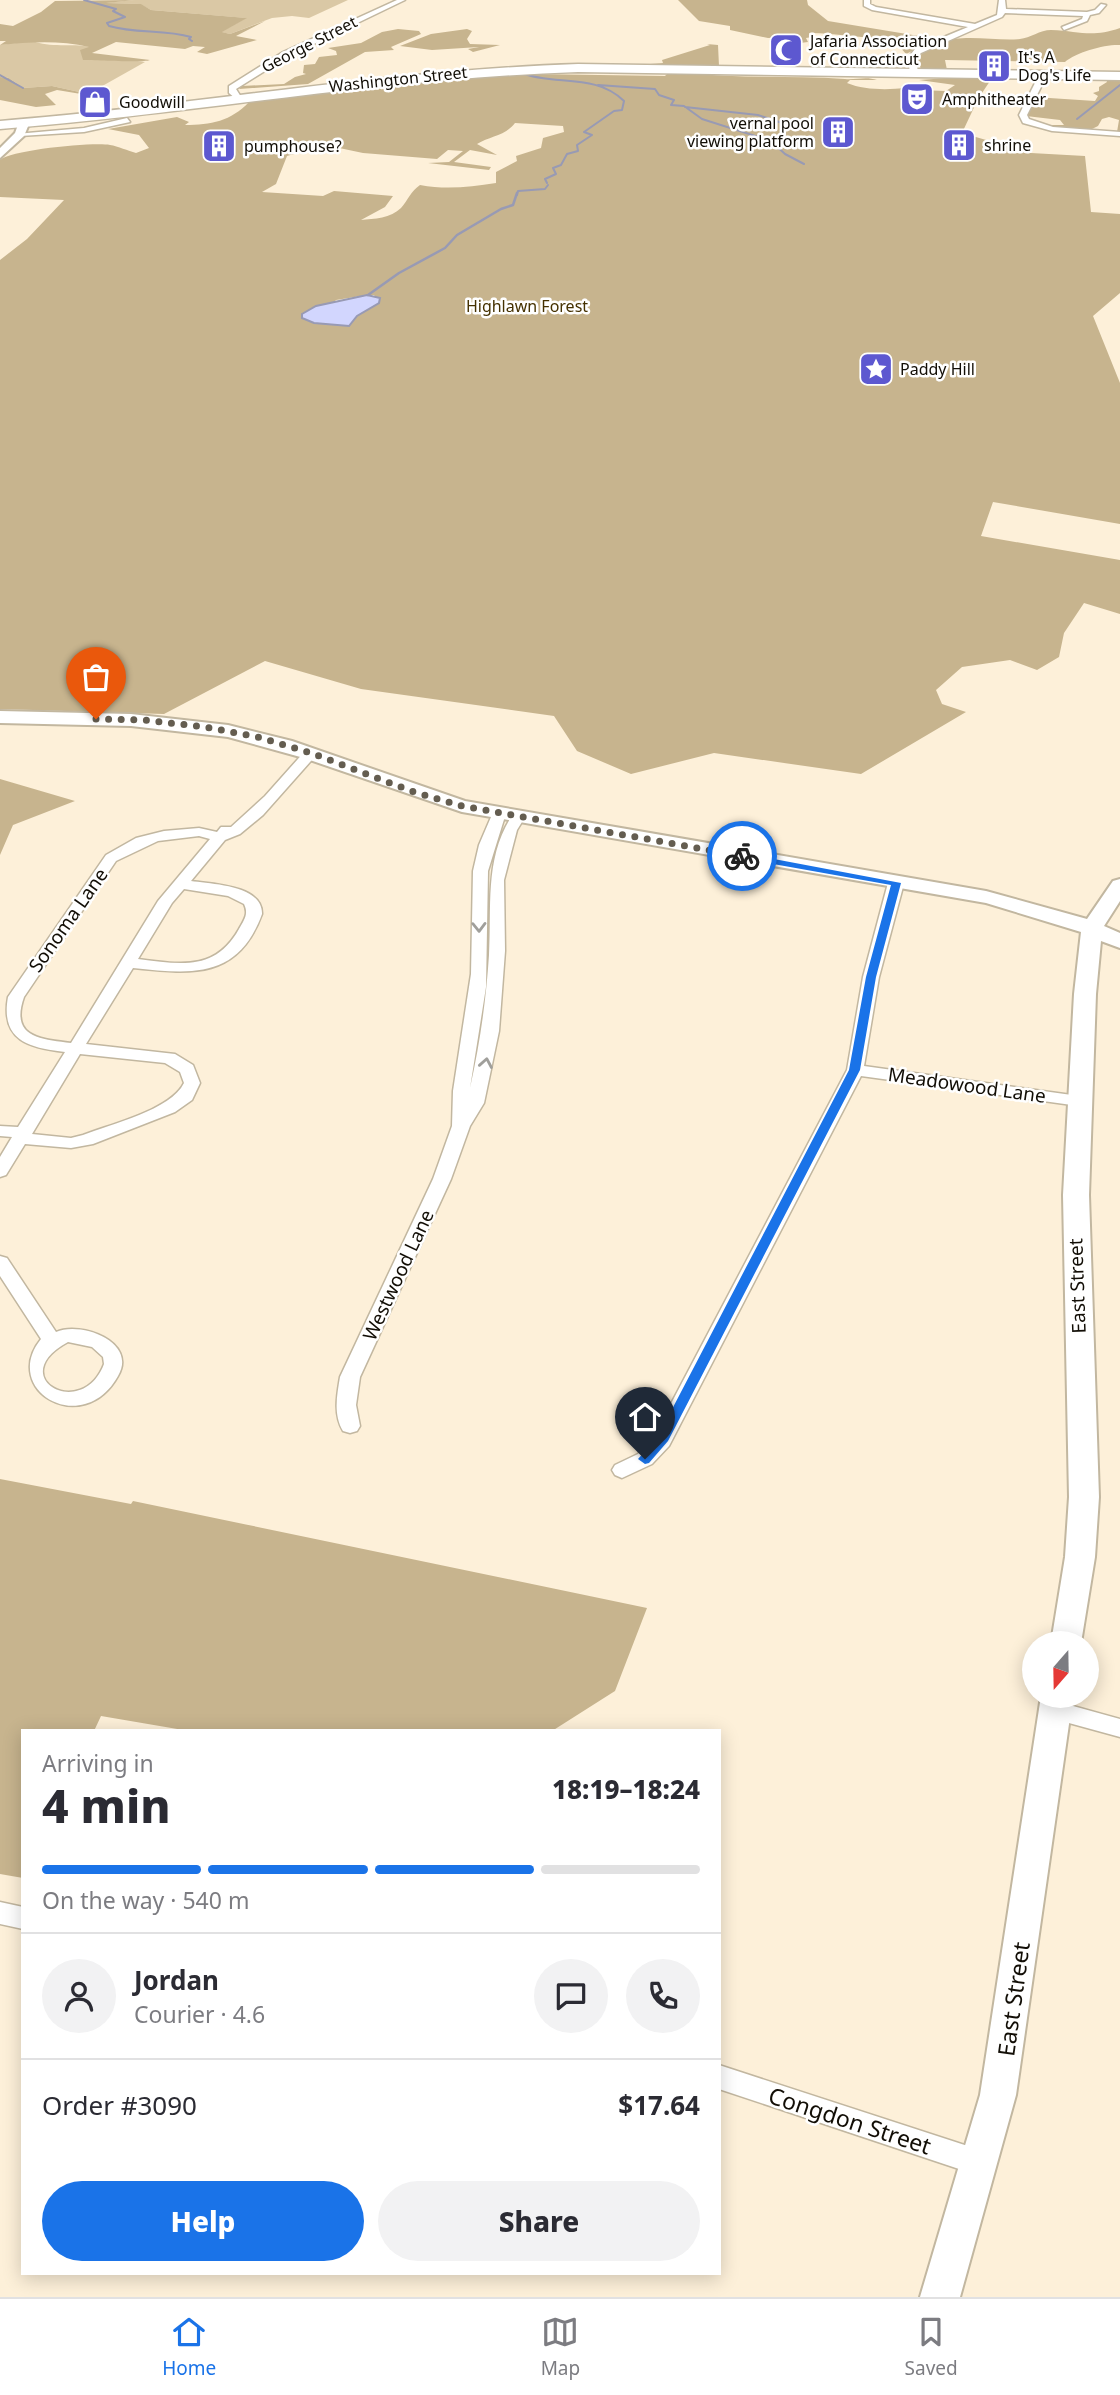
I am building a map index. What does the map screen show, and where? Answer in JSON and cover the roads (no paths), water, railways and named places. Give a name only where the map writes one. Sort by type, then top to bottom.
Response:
[{"type":"highway","name":"Washington Street","points":[[0,125],[21,129],[383,79],[501,69],[1120,76]]},
{"type":"main road","points":[[0,155],[21,129]]},
{"type":"main road","points":[[0,717],[169,723],[258,737],[305,751],[414,792],[509,815],[1019,905],[1092,928],[1120,941]]},
{"type":"main road","points":[[1092,928],[1120,885]]},
{"type":"main road","name":"East Street","points":[[1068,1631],[1080,1558],[1084,1497],[1076,1228],[1079,1101],[1092,928]]},
{"type":"main road","name":"East Street","points":[[940,2297],[981,2163],[998,2095],[1055,1708]]},
{"type":"street","name":"George Street","points":[[240,98],[233,93],[232,88],[252,74],[314,40],[402,0]]},
{"type":"street","points":[[867,0],[866,5],[874,9],[975,26]]},
{"type":"street","points":[[914,73],[912,58],[918,51],[1000,16],[1003,11],[1002,0]]},
{"type":"street","points":[[1003,11],[1087,14],[1097,12],[1103,5]]},
{"type":"street","points":[[1064,28],[1086,20],[1087,14]]},
{"type":"street","points":[[1044,75],[1023,115],[1026,121],[1052,130],[1120,134]]},
{"type":"street","name":"Washington Street","points":[[21,129],[72,132],[127,120]]},
{"type":"street","points":[[0,1171],[179,884],[223,837],[239,829],[305,751]]},
{"type":"street","name":"Westwood Lane","points":[[487,985],[479,879],[483,853],[509,815]]},
{"type":"street","name":"Westwood Lane","points":[[350,1426],[346,1405],[350,1377],[442,1179],[461,1126],[475,1103],[484,1074],[487,985],[497,880],[510,830],[509,815]]},
{"type":"street","name":"Sonoma Lane","points":[[0,1131],[71,1143],[87,1140],[169,1108],[186,1096],[192,1083],[187,1069],[169,1058],[76,1049],[27,1040],[17,1032],[11,1022],[10,1010],[16,997],[111,858],[141,841],[178,833],[200,832],[223,837]]},
{"type":"street","points":[[479,879],[497,880]]},
{"type":"street","points":[[622,1470],[645,1459],[662,1441],[855,1070],[871,977],[896,883]]},
{"type":"street","points":[[128,963],[185,968],[201,966],[228,955],[238,944],[254,916],[254,907],[248,899],[224,891],[179,884]]},
{"type":"street","name":"Meadowood Lane","points":[[855,1070],[1079,1101]]},
{"type":"street","points":[[0,1262],[50,1338]]},
{"type":"street","points":[[73,1335],[94,1338],[111,1353],[113,1364],[109,1375],[88,1393],[74,1398],[50,1399],[30,1393],[22,1385],[18,1374],[20,1364],[26,1353],[50,1338],[73,1335]]},
{"type":"street","points":[[1069,1708],[1120,1728]]},
{"type":"street","points":[[0,1913],[21,1918]]},
{"type":"street","name":"Congdon Street","points":[[721,2078],[981,2163]]},
{"type":"water","points":[[367,295],[380,298],[379,303],[357,316],[349,326],[314,323],[302,318],[302,314],[316,306]]},
{"type":"waterway","points":[[84,0],[116,9],[113,11],[125,17],[107,23],[109,26],[171,33],[191,37],[189,39],[192,41]]},
{"type":"waterway","points":[[521,73],[588,83],[613,92],[624,101],[622,110],[614,111],[584,132],[592,135],[577,145],[578,151],[567,154],[561,165],[553,168],[556,174],[545,179],[547,183]]},
{"type":"waterway","points":[[0,75],[23,88]]},
{"type":"waterway","points":[[598,85],[655,89],[659,95],[674,100],[671,105],[685,107]]},
{"type":"waterway","points":[[1077,119],[1120,85]]},
{"type":"waterway","points":[[685,107],[758,115],[785,124]]},
{"type":"waterway","points":[[685,107],[702,119],[771,141],[785,154],[804,164]]},
{"type":"waterway","points":[[517,195],[518,191],[545,189],[548,185]]},
{"type":"waterway","points":[[368,295],[399,273],[445,248],[457,235],[501,209],[513,205],[517,193]]},
{"type":"place","name":"Jafaria Association of Connecticut","points":[[786,50]]},
{"type":"place","name":"It's A Dog's Life","points":[[994,66]]},
{"type":"place","name":"Amphitheater","points":[[917,99]]},
{"type":"place","name":"Goodwill","points":[[95,102]]},
{"type":"place","name":"vernal pool viewing platform","points":[[838,132]]},
{"type":"place","name":"shrine","points":[[959,145]]},
{"type":"place","name":"pumphouse?","points":[[219,146]]},
{"type":"place","name":"Paddy Hill","points":[[876,369]]},
{"type":"park label","name":"Highlawn Forest","points":[[527,306]]}]
